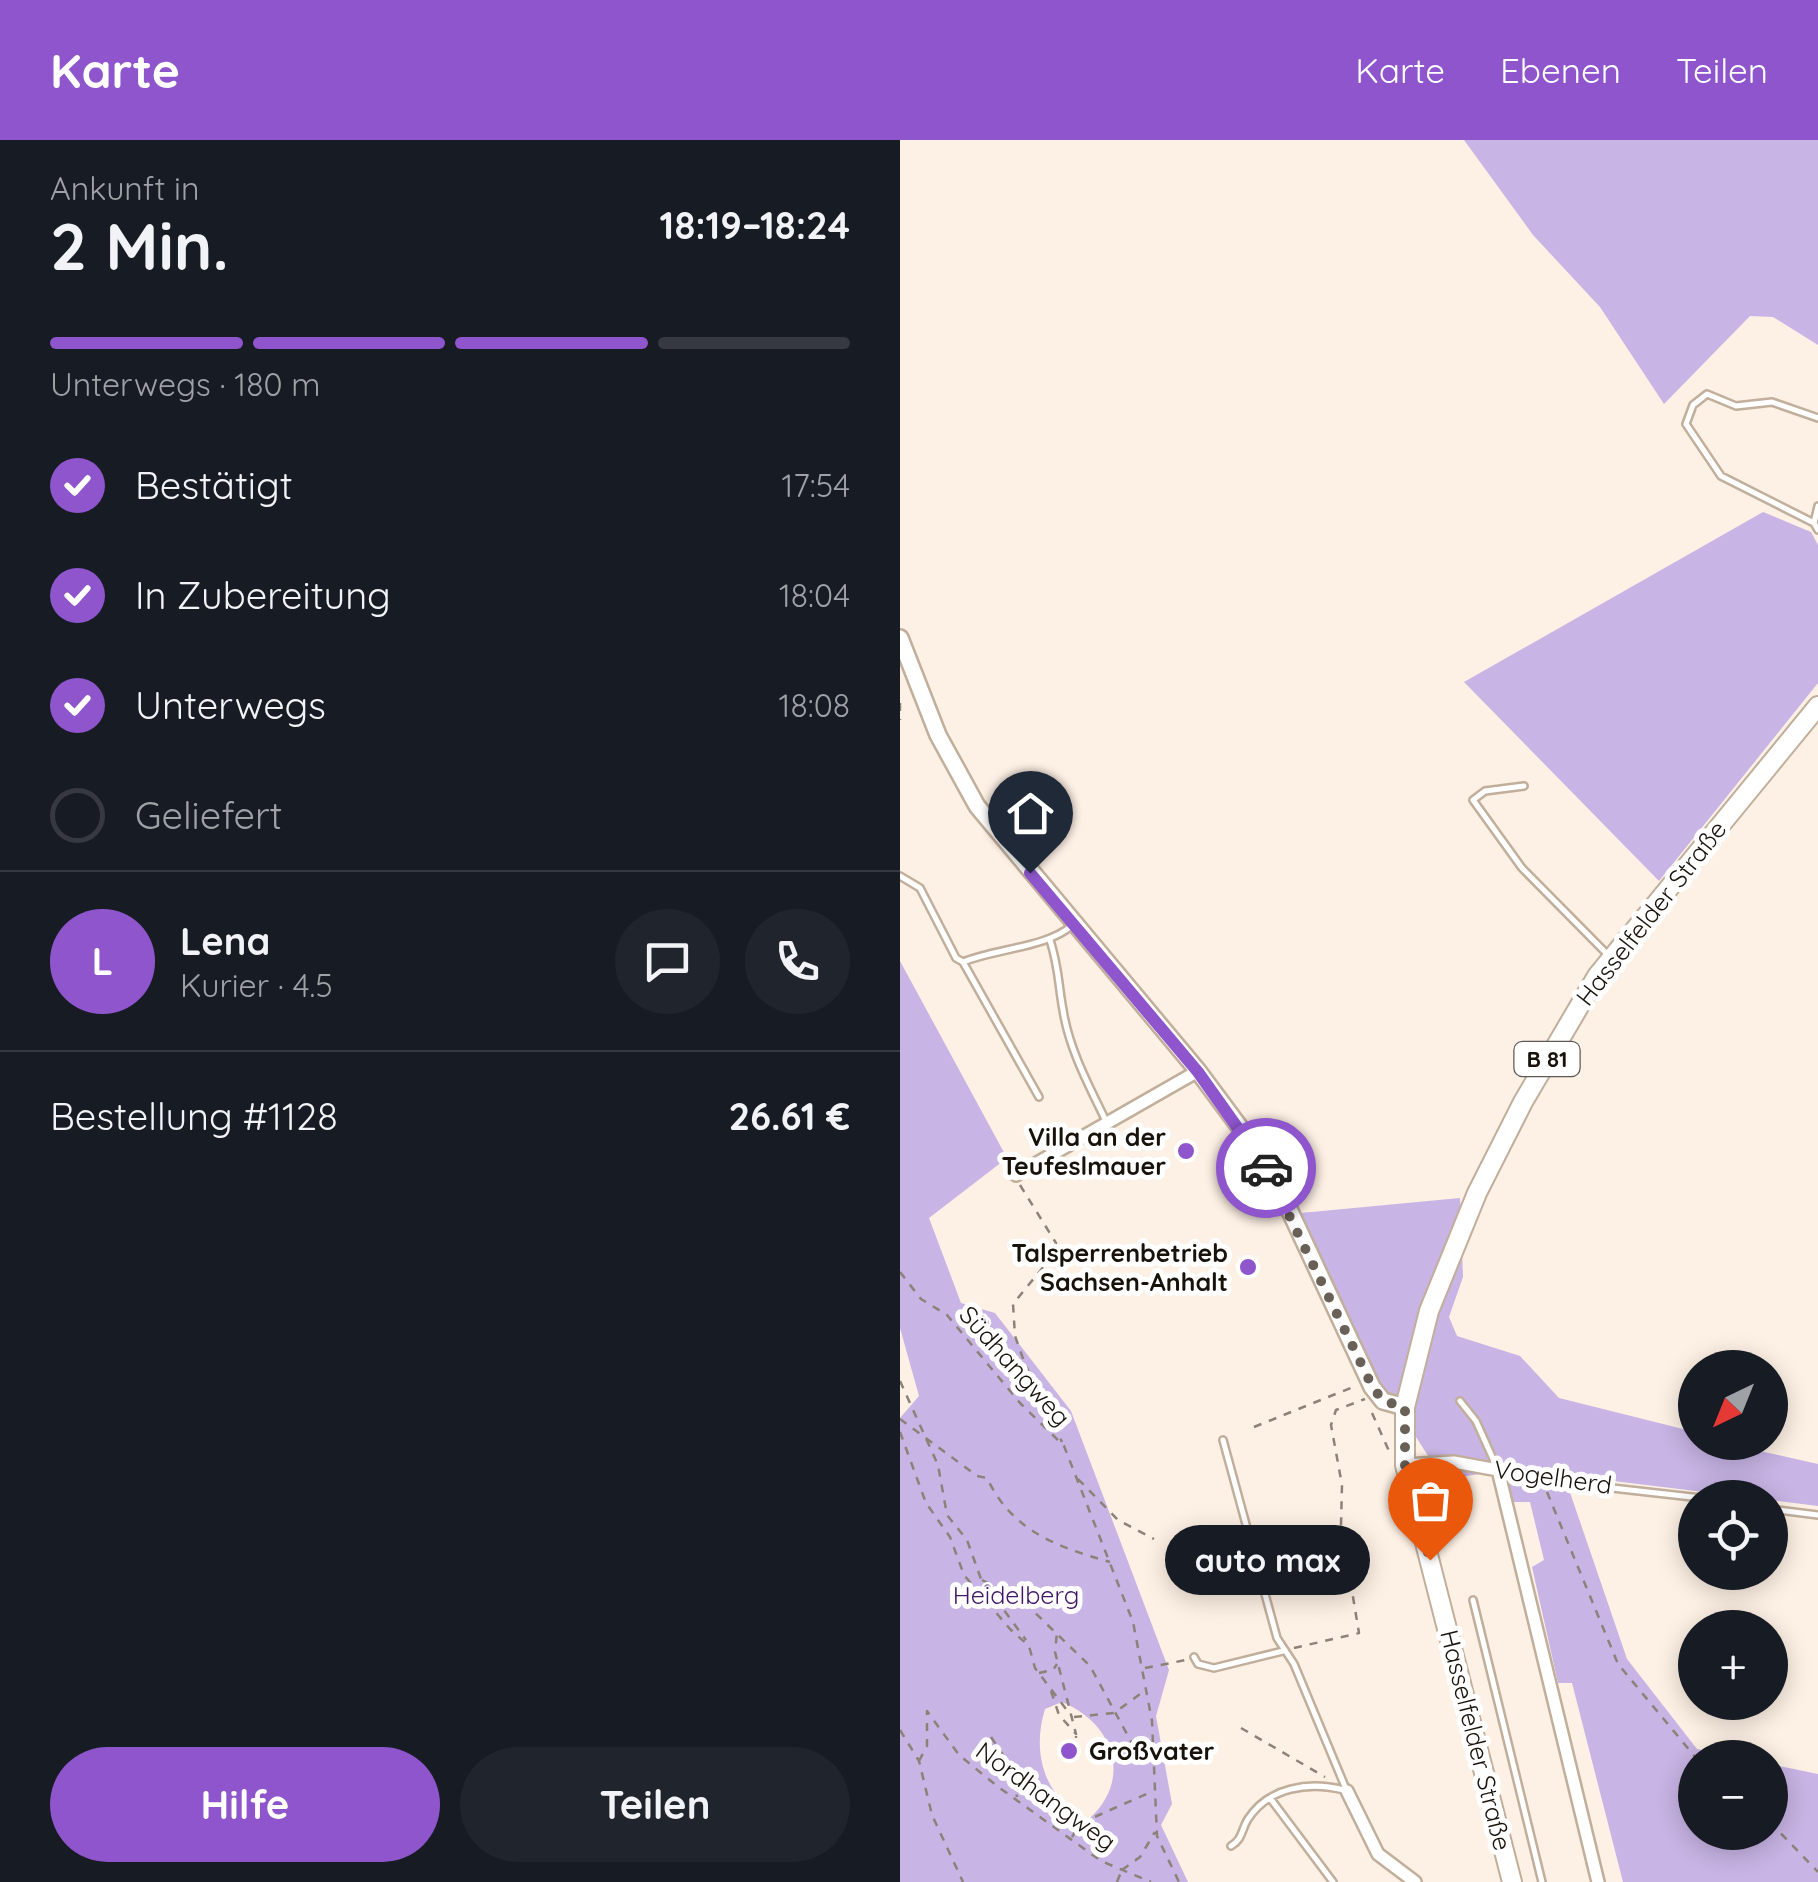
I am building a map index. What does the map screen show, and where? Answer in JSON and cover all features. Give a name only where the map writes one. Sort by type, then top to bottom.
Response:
[{"type":"main road","points":[[900,638],[938,736],[964,785],[1073,924],[1198,1072],[1271,1176],[1368,1380],[1383,1401],[1405,1407]]},
{"type":"main road","name":"Hasselfelder Straße","points":[[1512,1882],[1405,1465],[1405,1407],[1428,1311],[1477,1193],[1568,1021],[1610,958],[1818,706]]},
{"type":"street","points":[[1016,1174],[1198,1072]]},
{"type":"street","name":"Vogelherd","points":[[1405,1465],[1454,1462],[1498,1470]]},
{"type":"street","points":[[1498,1470],[1598,1882]]},
{"type":"street","points":[[1347,1790],[1378,1854],[1416,1882]]},
{"type":"lane","points":[[1818,418],[1772,402],[1736,406],[1707,394],[1693,405],[1686,424],[1721,476],[1816,527],[1818,506]]},
{"type":"lane","points":[[1524,786],[1486,791],[1473,800],[1522,868],[1610,958]]},
{"type":"lane","points":[[900,876],[920,888],[956,958],[963,962],[1039,1097]]},
{"type":"lane","points":[[963,962],[992,950],[1050,940],[1073,924]]},
{"type":"lane","points":[[1050,940],[1063,983],[1062,1008],[1072,1042],[1107,1124]]},
{"type":"lane","points":[[1460,1401],[1476,1422],[1498,1470]]},
{"type":"lane","points":[[1223,1440],[1283,1651],[1294,1664],[1347,1790]]},
{"type":"lane","name":"Vogelherd","points":[[1498,1470],[1541,1480],[1678,1496]]},
{"type":"lane","points":[[1788,1511],[1818,1515]]},
{"type":"lane","points":[[1473,1600],[1542,1882]]},
{"type":"lane","points":[[1194,1658],[1198,1664],[1214,1668],[1283,1651]]},
{"type":"lane","points":[[1231,1846],[1239,1841],[1256,1809],[1270,1798],[1308,1785],[1347,1790]]},
{"type":"lane","points":[[1270,1798],[1332,1882]]},
{"type":"path","points":[[900,703],[900,720]]},
{"type":"path","points":[[1016,1174],[1023,1194],[1056,1242],[1049,1260],[1013,1304],[1015,1336],[1064,1446]]},
{"type":"path","name":"Südhangweg","points":[[900,1272],[922,1299],[946,1315],[1020,1403],[1064,1446],[1134,1622],[1152,1722],[1157,1829],[1179,1882]]},
{"type":"path","points":[[1254,1427],[1368,1380]]},
{"type":"path","points":[[900,1381],[938,1465],[947,1515],[967,1540],[980,1579],[1030,1646],[1039,1673],[1072,1717]]},
{"type":"path","points":[[1283,1651],[1360,1633],[1340,1525],[1342,1485],[1331,1416],[1366,1399]]},
{"type":"path","points":[[900,1419],[926,1442],[987,1478],[998,1501],[1031,1534],[1110,1562]]},
{"type":"path","points":[[900,1432],[926,1503],[950,1537],[964,1575],[1010,1630],[1030,1646]]},
{"type":"path","points":[[1077,1478],[1118,1520],[1154,1538]]},
{"type":"path","points":[[1541,1480],[1618,1664],[1681,1740]]},
{"type":"path","points":[[980,1579],[1025,1603],[1090,1666],[1140,1758],[1152,1763]]},
{"type":"path","points":[[1057,1631],[1058,1662],[1076,1734],[1077,1755],[1065,1757],[1062,1748],[1069,1751]]},
{"type":"path","points":[[1144,1668],[1194,1658]]},
{"type":"path","points":[[1039,1673],[1053,1670],[1058,1662]]},
{"type":"path","points":[[1052,1689],[1059,1715],[1076,1734]]},
{"type":"path","points":[[1072,1717],[1114,1713],[1144,1692]]},
{"type":"path","name":"Nordhangweg","points":[[919,1761],[926,1746],[927,1711],[959,1755],[1121,1871],[1117,1882]]},
{"type":"path","points":[[1241,1728],[1347,1790]]},
{"type":"path","points":[[900,1730],[919,1761],[932,1815],[963,1882]]},
{"type":"path","points":[[991,1737],[1012,1767],[1018,1798]]},
{"type":"path","points":[[1071,1838],[1081,1822],[1153,1791]]},
{"type":"path","points":[[1121,1871],[1140,1857],[1157,1829]]},
{"type":"path","points":[[1788,1841],[1818,1872]]},
{"type":"path","points":[[1121,1871],[1152,1882]]},
{"type":"green space","points":[[1464,140],[1818,140],[1818,345],[1773,317],[1750,316],[1664,404],[1600,307],[1533,235]]},
{"type":"green space","points":[[1763,512],[1811,532],[1818,545],[1818,683],[1659,881],[1464,682]]},
{"type":"green space","name":"Heidelberg","points":[[900,961],[1007,1158],[929,1218],[961,1303],[995,1313],[1071,1411],[1169,1670],[1156,1716],[1172,1804],[1161,1825],[1188,1882],[900,1882],[900,1418],[919,1396],[900,1328]],"holes":[[[1062,1702],[1080,1712],[1105,1738],[1114,1771],[1102,1804],[1088,1820],[1061,1800],[1045,1774],[1041,1758],[1045,1709]]]},
{"type":"green space","points":[[1460,1198],[1463,1277],[1449,1317],[1457,1336],[1520,1356],[1559,1398],[1678,1428],[1678,1460],[1788,1457],[1818,1464],[1818,1506],[1788,1502],[1788,1480],[1678,1480],[1678,1489],[1564,1475],[1627,1659],[1690,1740],[1678,1740],[1678,1850],[1788,1850],[1788,1768],[1818,1774],[1818,1882],[1623,1882],[1572,1683],[1558,1683],[1532,1567],[1544,1560],[1530,1502],[1513,1502],[1507,1478],[1488,1473],[1443,1479],[1369,1364],[1301,1213]]},
{"type":"way so far","points":[[1266,1168],[1304,1239],[1372,1386],[1383,1401],[1405,1407],[1405,1465],[1430,1560]]},
{"type":"place","name":"Villa an der Teufeslmauer","points":[[1186,1151]]},
{"type":"place","name":"Talsperrenbetrieb Sachsen-Anhalt","points":[[1248,1267]]},
{"type":"place","name":"auto max","points":[[1430,1560]]},
{"type":"place","name":"Großvater","points":[[1069,1751]]},
{"type":"route","points":[[1030,873],[1198,1072],[1266,1168]]}]
